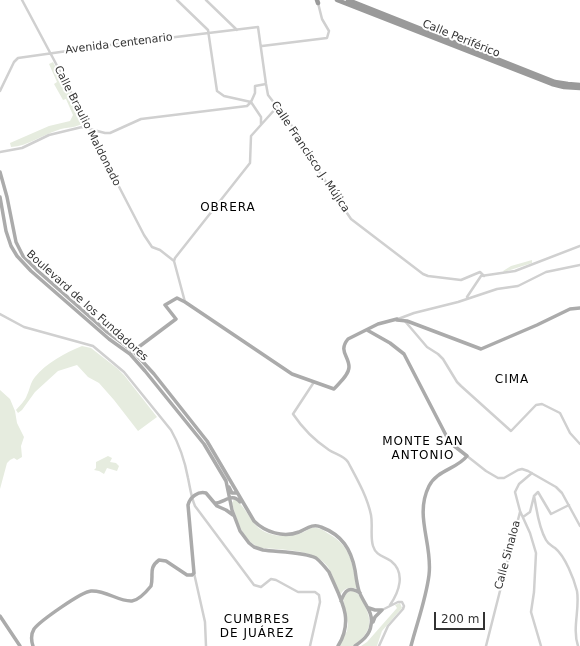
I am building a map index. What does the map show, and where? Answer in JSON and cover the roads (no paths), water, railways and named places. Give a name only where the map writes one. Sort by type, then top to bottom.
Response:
[{"type":"highway","name":"Calle Periférico","points":[[337,0],[347,2],[555,82],[580,85]]},
{"type":"highway","name":"Calle Periférico","points":[[347,2],[552,84],[564,87],[580,88]]},
{"type":"main road","name":"Boulevard de los Fundadores","points":[[0,172],[16,242],[23,256],[154,374],[207,441],[246,509],[258,524],[264,529],[274,533],[294,533],[307,527],[316,526],[323,528],[339,537],[345,543],[352,557],[360,592],[372,618],[372,625]]},
{"type":"main road","name":"Boulevard de los Fundadores","points":[[0,197],[6,231],[11,246],[18,256],[31,270],[109,339],[131,352],[204,444],[226,481],[233,516],[244,537],[254,547],[263,550],[311,556],[320,561],[329,572],[344,608],[346,622],[344,635],[338,646]]},
{"type":"main road","points":[[131,352],[176,319],[165,305],[175,298],[185,302],[284,370],[295,376],[334,389],[347,374],[348,365],[344,351],[345,343],[351,337],[378,324],[395,320],[404,320],[478,348],[483,348],[570,310],[580,308]]},
{"type":"main road","points":[[367,330],[390,343],[404,354],[445,434],[453,445],[467,456],[435,478],[427,492],[423,506],[423,518],[430,554],[429,575],[411,646]]},
{"type":"main road","points":[[189,424],[197,427]]},
{"type":"main road","points":[[458,463],[461,456],[460,451]]},
{"type":"main road","points":[[226,481],[232,492],[237,493]]},
{"type":"main road","points":[[33,646],[31,640],[35,628],[85,592],[101,591],[127,600],[136,600],[151,586],[152,567],[154,563],[159,560],[166,561],[187,575],[192,575],[194,572],[188,505],[192,498],[199,493],[206,493],[215,503],[233,516]]},
{"type":"main road","points":[[215,503],[222,502],[229,498],[236,498],[246,509]]},
{"type":"main road","points":[[341,601],[344,594],[348,590],[360,592]]},
{"type":"main road","points":[[368,608],[382,610]]},
{"type":"main road","points":[[355,646],[367,636],[375,617],[382,610]]},
{"type":"main road","points":[[0,616],[20,646]]},
{"type":"street","name":"Calle Braulio Maldonado","points":[[22,0],[91,129],[107,165],[144,235],[151,246],[160,250],[174,261]]},
{"type":"street","points":[[177,0],[208,29],[217,91],[224,96],[251,102],[261,117],[261,125]]},
{"type":"street","points":[[206,0],[237,31]]},
{"type":"street","points":[[262,46],[326,38],[329,31],[322,19],[318,1]]},
{"type":"street","name":"Avenida Centenario","points":[[0,91],[16,60],[22,58],[50,53],[209,33],[237,31],[258,27]]},
{"type":"street","name":"Calle Francisco J. Mújica","points":[[258,27],[268,95],[294,130],[351,219],[424,274],[461,280],[480,272],[484,276]]},
{"type":"street","points":[[0,152],[22,148],[49,135],[82,127],[110,133],[141,119],[247,106],[251,102],[255,93],[255,86],[266,84]]},
{"type":"street","points":[[185,302],[174,261],[203,221],[250,163],[251,136],[277,107]]},
{"type":"street","points":[[261,117],[268,116]]},
{"type":"street","points":[[82,127],[86,120]]},
{"type":"street","points":[[465,299],[470,294],[479,278],[514,272],[580,246]]},
{"type":"street","points":[[395,320],[414,313],[497,290],[518,286],[546,272],[580,265]]},
{"type":"street","points":[[0,314],[24,327],[93,346],[124,372],[171,430],[188,477],[195,506],[254,585],[261,587],[271,579],[276,580],[298,592],[315,592],[319,595],[320,602],[310,646]]},
{"type":"street","points":[[404,320],[427,347],[443,359],[457,382],[511,431],[536,405],[542,404],[560,413],[568,431],[580,444]]},
{"type":"street","points":[[314,382],[293,414],[309,436],[328,450],[346,459],[348,462],[369,506],[372,520],[372,538],[374,548],[380,556],[390,560],[399,570],[400,585],[390,605]]},
{"type":"street","points":[[467,456],[486,471],[500,478],[506,477],[518,470],[525,470],[559,489],[580,526]]},
{"type":"street","points":[[532,473],[519,484],[515,490],[520,511],[536,551],[536,569],[531,616],[541,646]]},
{"type":"street","points":[[523,517],[530,512],[534,496],[538,492],[551,514],[569,505]]},
{"type":"street","points":[[534,496],[542,532],[547,541],[555,548],[567,566],[577,592],[577,644]]},
{"type":"street","name":"Calle Sinaloa","points":[[486,646],[520,511]]},
{"type":"street","points":[[194,572],[205,622],[206,646]]},
{"type":"street","points":[[379,646],[388,626],[404,607],[403,604],[399,602],[382,610]]},
{"type":"district","name":"OBRERA","points":[[228,208]]},
{"type":"district","name":"CIMA","points":[[512,380]]},
{"type":"district","name":"MONTE SAN ANTONIO","points":[[423,449]]},
{"type":"district","name":"CUMBRES DE JUÁREZ","points":[[257,627]]}]
